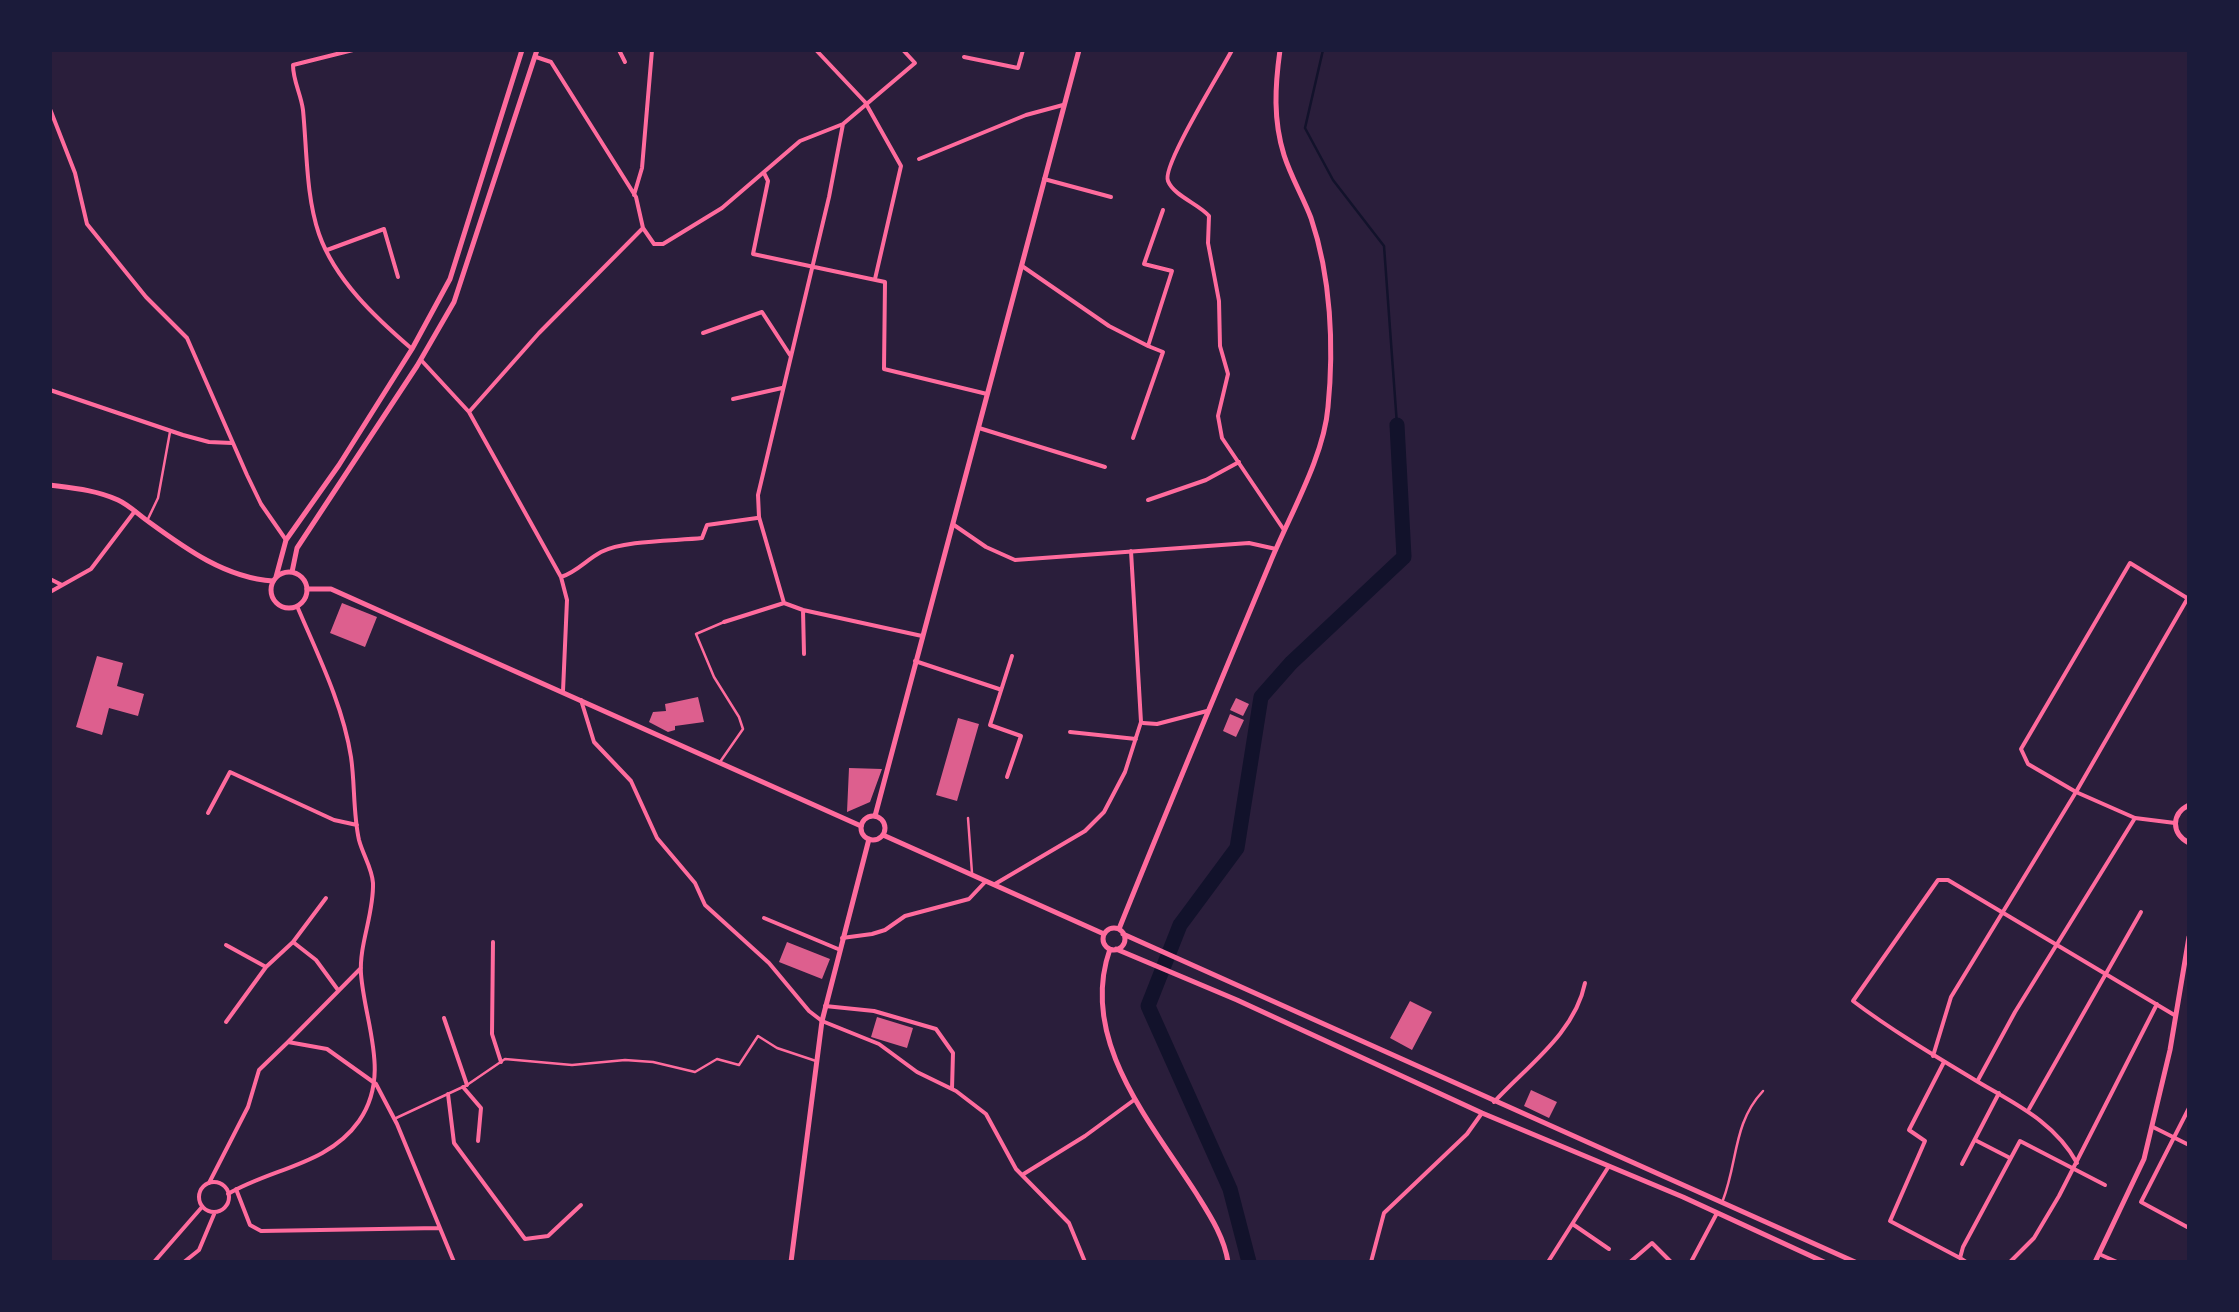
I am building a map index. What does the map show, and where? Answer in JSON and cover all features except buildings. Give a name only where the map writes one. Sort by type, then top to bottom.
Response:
[{"type":"main road","points":[[292,572],[302,578],[307,589],[297,606],[286,608],[276,602],[271,592],[286,540],[339,465],[450,279],[522,50]]},
{"type":"main road","points":[[875,816],[1079,50]]},
{"type":"main road","points":[[1228,1262],[1220,1234],[1135,1098],[1108,1040],[1100,992],[1113,949],[1123,944],[1121,932],[1207,710],[1312,465],[1328,411],[1326,278],[1315,234],[1284,158],[1278,131],[1274,88],[1280,50]]},
{"type":"main road","points":[[292,572],[298,548],[421,360],[464,277],[536,53]]},
{"type":"main road","points":[[487,161],[500,166]]},
{"type":"main road","points":[[50,485],[108,496],[247,579],[275,579],[292,572]]},
{"type":"main road","points":[[307,589],[331,589],[861,826]]},
{"type":"main road","points":[[2189,804],[2179,811],[2174,823],[2178,835],[2189,843]]},
{"type":"main road","points":[[875,816],[884,823],[883,835],[877,840],[862,834],[861,826],[868,817],[875,816]]},
{"type":"main road","points":[[883,835],[1104,934]]},
{"type":"main road","points":[[792,1262],[822,1021],[869,839]]},
{"type":"main road","points":[[1104,934],[1112,928],[1855,1262]]},
{"type":"main road","points":[[1104,934],[1104,944],[1113,949],[1824,1262]]},
{"type":"main road","points":[[2095,1262],[2144,1159],[2189,937]]},
{"type":"street","points":[[353,50],[292,65],[302,104],[318,232],[350,286],[387,328],[412,348]]},
{"type":"street","points":[[619,50],[624,62]]},
{"type":"street","points":[[634,195],[642,168],[652,50]]},
{"type":"street","points":[[816,50],[865,102],[901,166],[875,280]]},
{"type":"street","points":[[536,53],[551,62],[634,195],[643,228],[654,244],[663,244],[722,208],[800,141],[842,124],[915,63],[902,50]]},
{"type":"street","points":[[964,58],[1018,68],[1023,50]]},
{"type":"street","points":[[1232,50],[1166,175],[1170,186],[1209,216],[1208,242],[1219,301],[1220,346],[1228,374],[1218,416],[1222,438],[1284,530]]},
{"type":"street","points":[[919,159],[1026,114],[1063,106]]},
{"type":"street","points":[[50,110],[75,173],[87,224],[186,338],[262,504],[286,540]]},
{"type":"street","points":[[784,603],[759,518],[758,495],[842,124]]},
{"type":"street","points":[[764,173],[768,180],[753,254],[885,282],[884,370],[988,394]]},
{"type":"street","points":[[1044,179],[1111,197]]},
{"type":"street","points":[[1148,346],[1172,271],[1144,264],[1163,210]]},
{"type":"street","points":[[470,412],[539,333],[643,228]]},
{"type":"street","points":[[326,251],[384,229],[398,277]]},
{"type":"street","points":[[1022,266],[1109,326],[1163,352],[1133,438]]},
{"type":"street","points":[[704,333],[762,312],[790,355]]},
{"type":"street","points":[[421,360],[470,412],[561,578],[568,600],[563,691]]},
{"type":"street","points":[[733,398],[782,388]]},
{"type":"street","points":[[50,390],[170,431],[209,442],[232,443]]},
{"type":"street","points":[[979,428],[1105,467]]},
{"type":"street","points":[[1148,500],[1206,480],[1239,462]]},
{"type":"street","points":[[50,592],[91,569],[135,511]]},
{"type":"street","points":[[561,578],[602,552],[702,538],[707,525],[759,518]]},
{"type":"street","points":[[954,525],[1015,560],[1249,543],[1276,549]]},
{"type":"street","points":[[994,885],[1085,831],[1104,812],[1125,772],[1141,722],[1131,551]]},
{"type":"street","points":[[1934,1056],[1951,997],[2076,792],[2188,598],[2130,563],[2053,690],[2021,749],[2022,756],[2028,764],[2076,792],[2134,818],[2174,823]]},
{"type":"street","points":[[50,578],[62,585]]},
{"type":"street","points":[[724,622],[784,603],[922,636]]},
{"type":"street","points":[[228,1194],[335,1147],[365,1112],[376,1084],[377,1067],[364,1007],[361,968],[373,884],[357,825],[346,731],[297,606]]},
{"type":"street","points":[[803,610],[804,654]]},
{"type":"street","points":[[1007,777],[1020,736],[990,725],[1012,656]]},
{"type":"street","points":[[915,662],[1000,689]]},
{"type":"street","points":[[581,699],[594,742],[631,781],[657,838],[695,884],[706,905],[769,963],[809,1012],[880,1044],[986,1114],[1022,1175],[1069,1224],[1085,1262]]},
{"type":"street","points":[[1141,722],[1157,724],[1207,710]]},
{"type":"street","points":[[1070,732],[1136,739]]},
{"type":"street","points":[[208,813],[230,772],[334,820],[357,825]]},
{"type":"street","points":[[1977,1082],[2134,818]]},
{"type":"street","points":[[2075,1165],[2071,1152],[2029,1110],[1934,1056],[1853,1000],[1938,880],[1948,880],[2176,1016]]},
{"type":"street","points":[[841,938],[872,934],[905,916],[969,899],[986,881]]},
{"type":"street","points":[[226,1022],[266,967],[293,942],[326,898]]},
{"type":"street","points":[[2029,1110],[2141,912]]},
{"type":"street","points":[[764,918],[838,949]]},
{"type":"street","points":[[293,942],[316,960],[338,990]]},
{"type":"street","points":[[493,942],[492,1034],[501,1062]]},
{"type":"street","points":[[226,944],[266,967]]},
{"type":"street","points":[[202,1207],[199,1193],[209,1183],[248,1106],[259,1070],[361,968]]},
{"type":"street","points":[[1494,1102],[1537,1056],[1554,1044],[1586,983]]},
{"type":"street","points":[[2010,1262],[2034,1238],[2157,1004]]},
{"type":"street","points":[[825,1006],[874,1011],[936,1029],[952,1054],[952,1089]]},
{"type":"street","points":[[444,1018],[465,1086],[481,1108],[478,1141]]},
{"type":"street","points":[[288,1042],[327,1049],[376,1084],[454,1262]]},
{"type":"street","points":[[1944,1062],[1909,1130],[1925,1140],[1890,1221],[1966,1262]]},
{"type":"street","points":[[448,1094],[454,1142],[525,1239],[548,1236],[581,1204]]},
{"type":"street","points":[[1962,1164],[1999,1094]]},
{"type":"street","points":[[1022,1175],[1085,1136],[1135,1098]]},
{"type":"street","points":[[2189,1108],[2142,1202],[2189,1228]]},
{"type":"street","points":[[1371,1262],[1384,1213],[1467,1134],[1482,1113]]},
{"type":"street","points":[[2152,1127],[2189,1145]]},
{"type":"street","points":[[1975,1140],[2010,1158]]},
{"type":"street","points":[[1960,1258],[1962,1247],[2020,1141],[2075,1165],[2105,1185]]},
{"type":"street","points":[[1548,1262],[1609,1166]]},
{"type":"street","points":[[184,1262],[198,1250],[215,1212],[227,1204],[228,1194],[223,1185],[209,1183]]},
{"type":"street","points":[[236,1189],[250,1226],[260,1231],[439,1228]]},
{"type":"street","points":[[202,1207],[215,1212]]},
{"type":"street","points":[[154,1262],[202,1207]]},
{"type":"street","points":[[1691,1262],[1717,1213]]},
{"type":"street","points":[[1574,1225],[1609,1249]]},
{"type":"street","points":[[1630,1262],[1652,1243],[1671,1262]]},
{"type":"street","points":[[2100,1254],[2117,1262]]},
{"type":"lane","points":[[147,520],[158,498],[170,431]]},
{"type":"lane","points":[[719,763],[743,729],[696,634],[724,622]]},
{"type":"lane","points":[[968,818],[972,875]]},
{"type":"lane","points":[[394,1118],[465,1086],[505,1059],[572,1065],[625,1060],[695,1072],[717,1058],[739,1065],[758,1036],[776,1048],[818,1062]]},
{"type":"lane","points":[[1722,1201],[1731,1180],[1736,1143],[1747,1108],[1762,1091]]},
{"type":"shaded area","points":[[50,50],[2189,50],[2189,1262],[50,1262]]},
{"type":"waterway","points":[[1323,50],[1305,128],[1333,180],[1384,246],[1397,425]]},
{"type":"waterway","points":[[1249,1262],[1230,1189],[1148,1006],[1180,925],[1237,848],[1261,697],[1291,663],[1404,557],[1397,425]]}]
